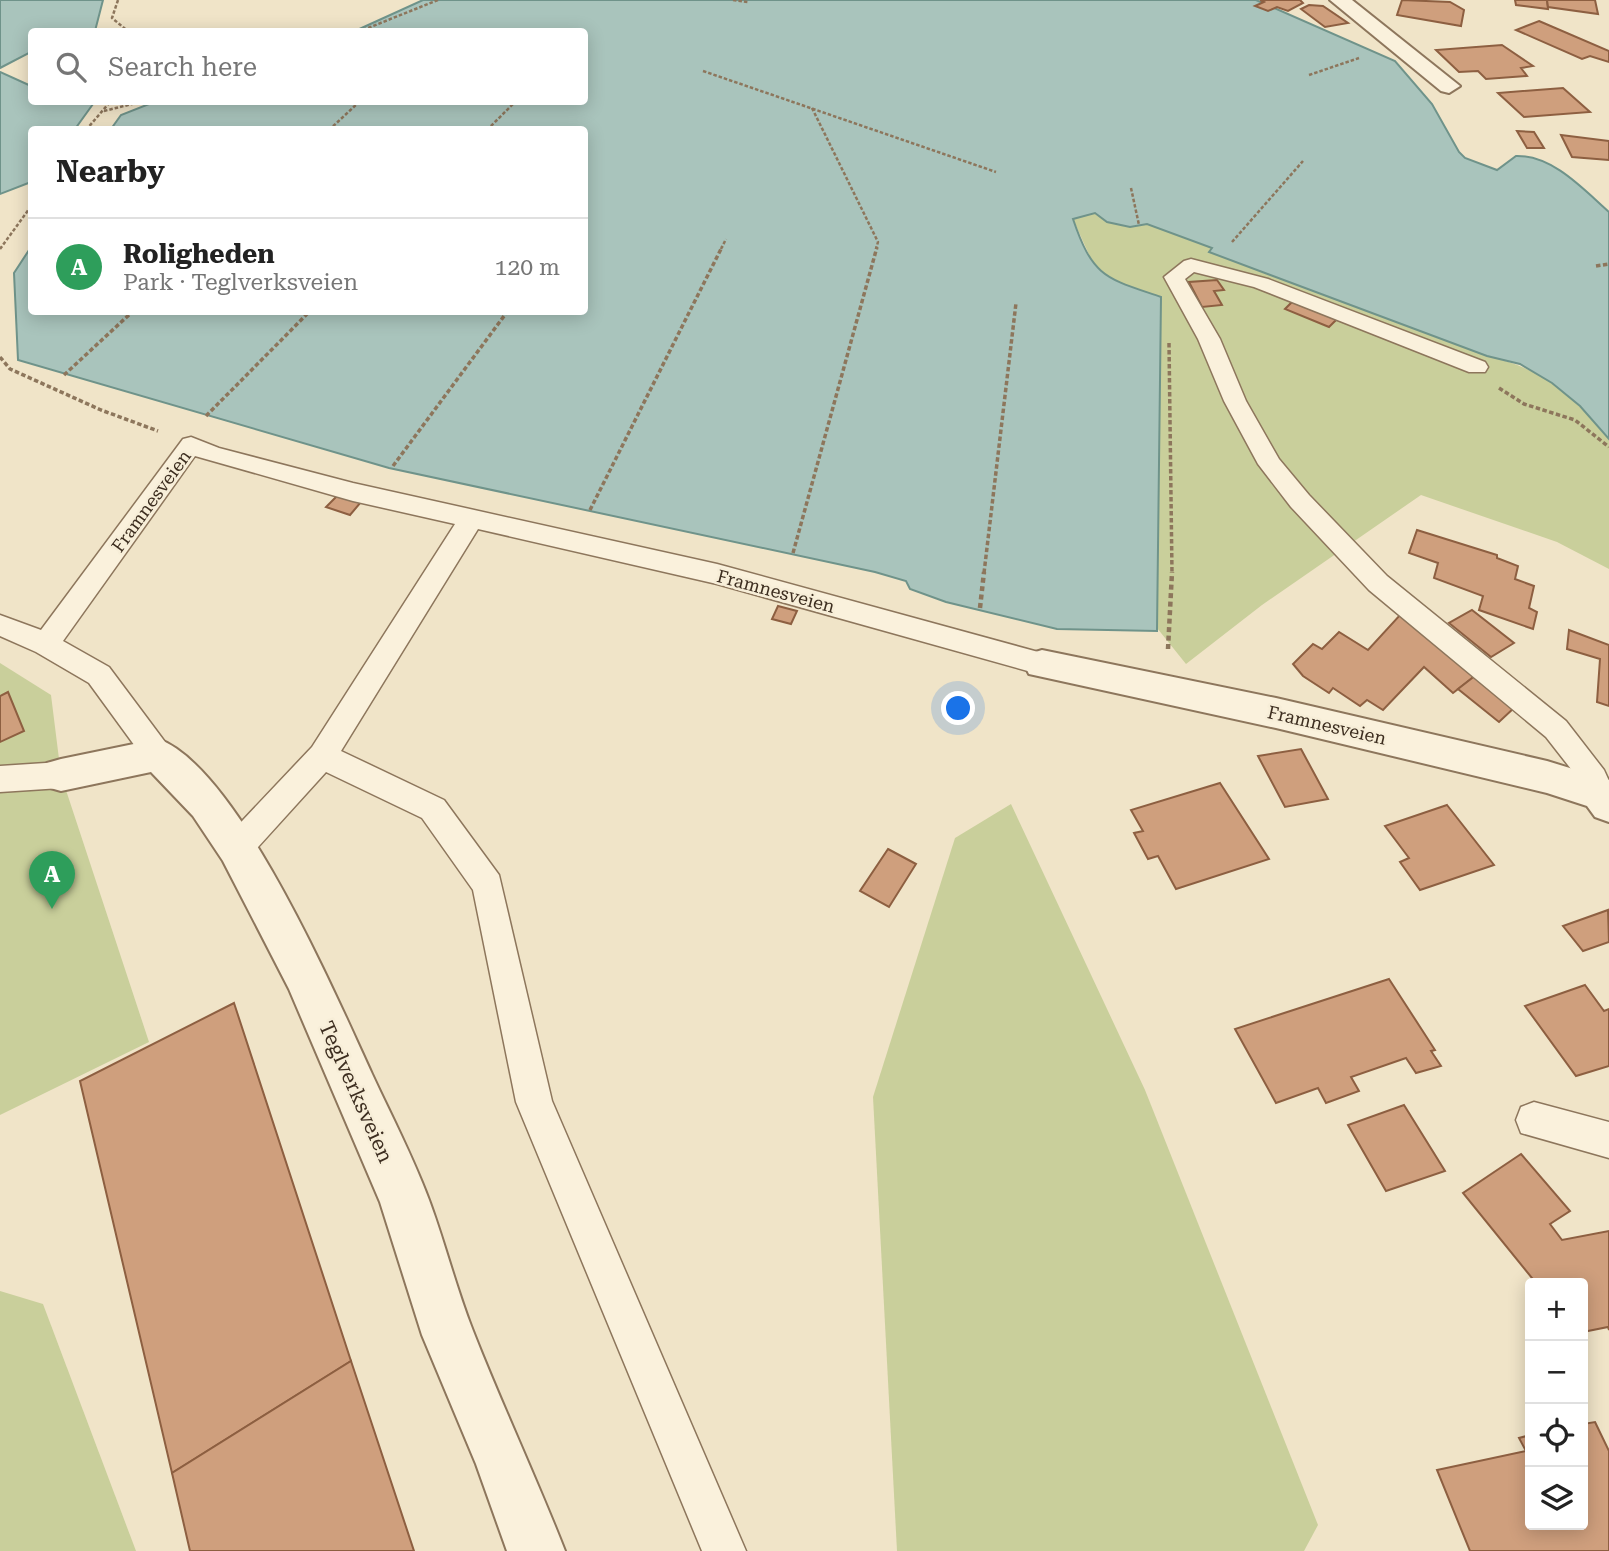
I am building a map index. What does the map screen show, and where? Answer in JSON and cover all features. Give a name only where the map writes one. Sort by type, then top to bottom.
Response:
[{"type":"street","points":[[1340,0],[1449,86]]},
{"type":"street","name":"Framnesveien","points":[[1042,664],[1276,712],[1493,764],[1606,799]]},
{"type":"street","points":[[61,775],[158,755]]},
{"type":"street","name":"Teglverksveien","points":[[158,755],[207,804],[237,848],[304,975],[404,1199],[448,1335],[503,1463],[536,1551]]},
{"type":"lane","points":[[1184,295],[1174,277],[1191,265],[1261,283],[1477,367]]},
{"type":"lane","name":"Framnesveien","points":[[1184,295],[1209,339],[1235,401],[1270,464],[1300,501],[1378,583],[1556,729],[1589,771],[1606,799]]},
{"type":"lane","name":"Framnesveien","points":[[46,644],[191,445],[211,454],[353,492],[785,591],[1042,664]]},
{"type":"lane","points":[[237,848],[322,756],[472,518]]},
{"type":"lane","points":[[0,625],[46,644],[99,675],[158,755]]},
{"type":"lane","points":[[322,756],[433,809],[488,885],[534,1102],[724,1551]]},
{"type":"lane","points":[[0,779],[61,775]]},
{"type":"lane","points":[[1534,1120],[1609,1140]]},
{"type":"path","points":[[118,0],[112,18],[124,28]]},
{"type":"path","points":[[368,28],[438,0]]},
{"type":"path","points":[[733,0],[748,2]]},
{"type":"path","points":[[1309,75],[1365,56]]},
{"type":"path","points":[[703,71],[996,172]]},
{"type":"path","points":[[90,126],[108,105]]},
{"type":"path","points":[[103,111],[128,105]]},
{"type":"path","points":[[333,126],[356,105]]},
{"type":"path","points":[[491,126],[512,105]]},
{"type":"path","points":[[793,553],[878,242],[812,108]]},
{"type":"path","points":[[1229,245],[1303,161]]},
{"type":"path","points":[[1131,188],[1139,225]]},
{"type":"path","points":[[0,249],[28,210]]},
{"type":"path","points":[[590,510],[726,239]]},
{"type":"path","points":[[1596,266],[1609,264]]},
{"type":"path","points":[[1165,691],[1172,590],[1168,317],[1184,295]]},
{"type":"path","points":[[980,611],[1016,303]]},
{"type":"path","points":[[64,374],[129,315]]},
{"type":"path","points":[[205,417],[306,315]]},
{"type":"path","points":[[393,466],[505,315]]},
{"type":"path","points":[[0,357],[10,369],[100,410],[191,445]]},
{"type":"path","points":[[1477,367],[1508,397],[1533,409],[1568,416],[1599,435],[1609,447]]},
{"type":"green space","points":[[1095,213],[1107,222],[1130,227],[1147,224],[1212,248],[1210,252],[1487,356],[1513,363],[1548,380],[1569,396],[1609,439],[1609,569],[1557,542],[1421,495],[1262,605],[1186,664],[1157,628],[1161,298],[1111,280],[1095,268],[1073,219]]},
{"type":"green space","points":[[0,663],[51,695],[61,775],[149,1042],[0,1115]]},
{"type":"green space","points":[[1011,804],[1145,1090],[1318,1525],[1304,1551],[897,1551],[873,1097],[955,838]]},
{"type":"green space","points":[[0,1291],[43,1304],[136,1551],[0,1551]]},
{"type":"water","points":[[0,0],[103,0],[96,28],[28,28],[28,54],[0,68]]},
{"type":"water","points":[[423,0],[1256,0],[1395,61],[1432,104],[1465,158],[1497,170],[1516,156],[1543,161],[1567,175],[1609,212],[1609,439],[1580,406],[1552,383],[1520,364],[1487,356],[1209,252],[1212,248],[1147,224],[1130,227],[1107,222],[1095,213],[1073,219],[1087,253],[1104,273],[1114,280],[1161,297],[1157,631],[1057,629],[946,602],[910,589],[906,581],[875,572],[389,468],[18,360],[14,273],[28,252],[28,315],[588,315],[588,126],[113,126],[121,115],[146,105],[588,105],[588,28],[362,28]]},
{"type":"water","points":[[0,72],[28,85],[28,105],[92,105],[77,126],[28,126],[28,183],[0,194]]},
{"type":"building","points":[[1260,0],[1300,0],[1303,3],[1288,11],[1277,7],[1268,11],[1255,6],[1264,2]]},
{"type":"building","points":[[1402,0],[1450,2],[1464,10],[1461,26],[1397,15]]},
{"type":"building","points":[[1515,0],[1547,0],[1548,9],[1516,5]]},
{"type":"building","points":[[1547,0],[1595,0],[1598,14],[1548,7]]},
{"type":"building","points":[[1309,5],[1323,6],[1348,23],[1325,27],[1301,9]]},
{"type":"building","points":[[1539,21],[1609,51],[1609,62],[1590,56],[1582,59],[1516,30]]},
{"type":"building","points":[[1502,45],[1533,66],[1521,68],[1527,76],[1486,79],[1478,71],[1459,72],[1436,50]]},
{"type":"building","points":[[1563,88],[1590,112],[1524,117],[1498,93]]},
{"type":"building","points":[[1517,131],[1534,132],[1544,148],[1527,148]]},
{"type":"building","points":[[1561,135],[1609,141],[1609,160],[1572,157]]},
{"type":"building","points":[[1217,280],[1224,290],[1214,291],[1222,305],[1202,307],[1189,282]]},
{"type":"building","points":[[1294,300],[1338,318],[1329,327],[1285,309]]},
{"type":"building","points":[[338,495],[361,502],[350,515],[326,507]]},
{"type":"building","points":[[1417,530],[1497,555],[1497,558],[1518,566],[1515,579],[1534,586],[1529,608],[1537,612],[1533,629],[1479,610],[1483,596],[1434,578],[1438,563],[1409,553]]},
{"type":"building","points":[[778,606],[797,611],[791,624],[772,619]]},
{"type":"building","points":[[1472,610],[1514,643],[1491,657],[1449,623]]},
{"type":"building","points":[[1400,615],[1476,675],[1453,693],[1424,667],[1383,710],[1367,700],[1360,706],[1333,688],[1329,693],[1303,676],[1293,664],[1313,644],[1322,649],[1339,632],[1368,650]]},
{"type":"building","points":[[1569,630],[1609,645],[1609,706],[1597,702],[1600,659],[1567,649]]},
{"type":"building","points":[[1476,675],[1516,706],[1499,722],[1458,689]]},
{"type":"building","points":[[8,692],[24,731],[0,742],[0,696]]},
{"type":"building","points":[[1301,749],[1328,799],[1285,807],[1258,756]]},
{"type":"building","points":[[1220,783],[1269,859],[1176,889],[1158,856],[1148,859],[1134,833],[1143,831],[1131,810]]},
{"type":"building","points":[[1447,805],[1494,865],[1420,890],[1400,862],[1409,858],[1385,826]]},
{"type":"building","points":[[888,849],[916,864],[889,907],[860,891]]},
{"type":"building","points":[[1608,910],[1609,942],[1583,951],[1563,926]]},
{"type":"building","points":[[1389,979],[1435,1050],[1431,1051],[1441,1066],[1416,1073],[1406,1058],[1351,1077],[1359,1091],[1326,1103],[1318,1088],[1276,1103],[1235,1029]]},
{"type":"building","points":[[1585,985],[1604,1011],[1609,1009],[1609,1066],[1576,1076],[1525,1006]]},
{"type":"building","points":[[234,1003],[351,1361],[172,1473],[80,1081]]},
{"type":"building","points":[[1404,1105],[1445,1171],[1386,1191],[1348,1125]]},
{"type":"building","points":[[1521,1154],[1570,1211],[1550,1224],[1562,1240],[1609,1231],[1609,1330],[1608,1327],[1588,1331],[1588,1278],[1532,1278],[1463,1193]]},
{"type":"building","points":[[351,1361],[414,1551],[190,1551],[172,1473]]},
{"type":"building","points":[[1595,1422],[1609,1451],[1609,1551],[1470,1551],[1437,1470],[1525,1451],[1525,1530],[1588,1530],[1588,1423]]},
{"type":"building","points":[[1525,1436],[1525,1449],[1519,1438]]},
{"type":"place","name":"Roligheden","points":[[52,909]]}]
